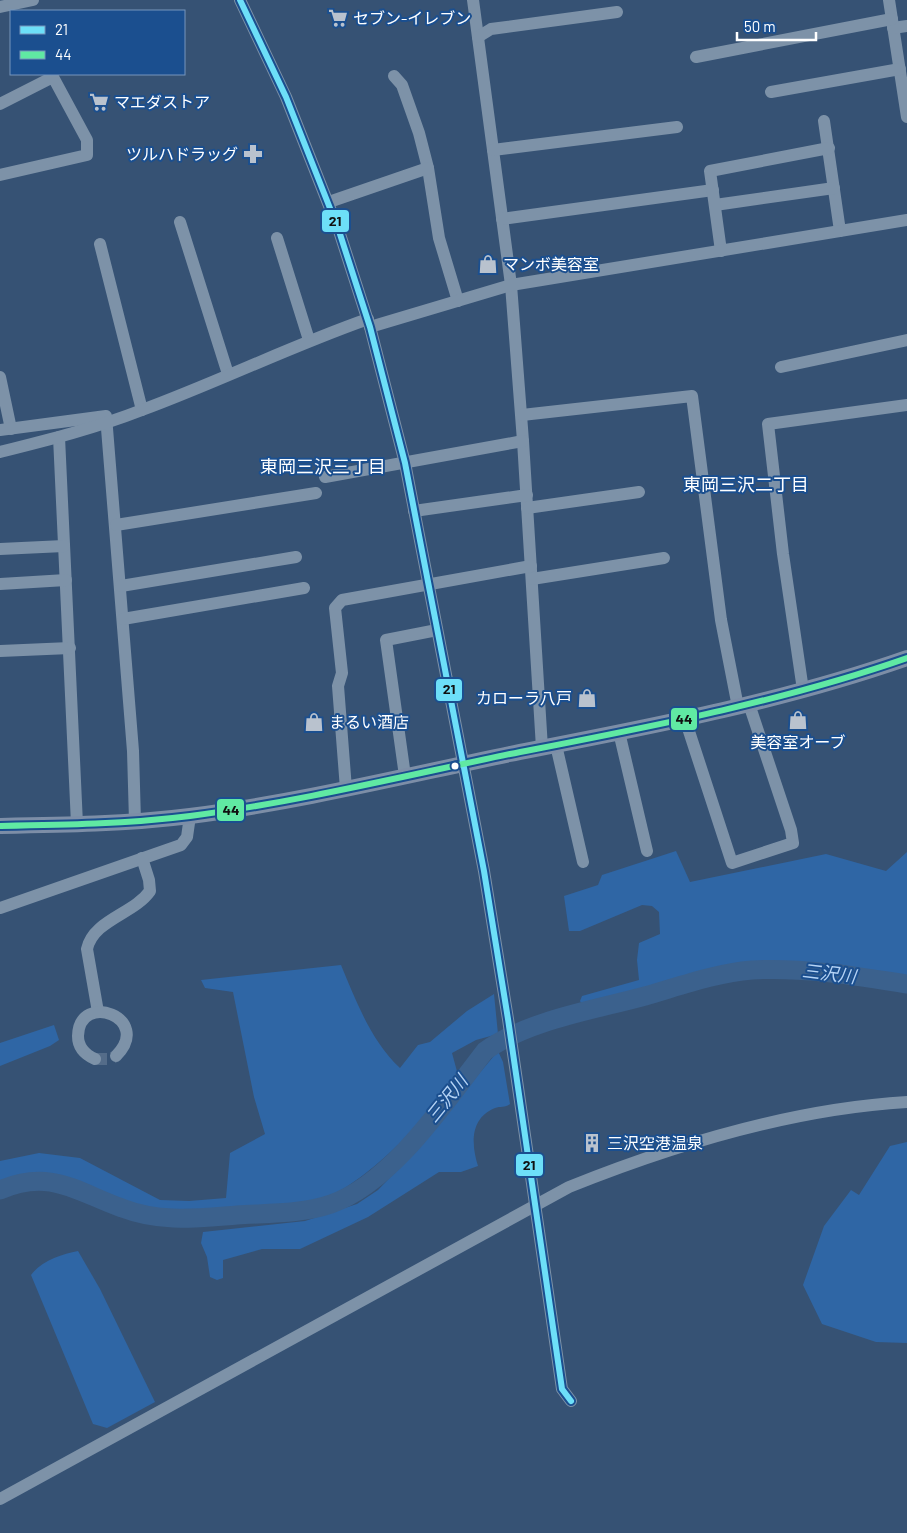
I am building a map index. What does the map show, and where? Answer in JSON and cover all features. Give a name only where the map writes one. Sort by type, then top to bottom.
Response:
[{"type":"main road","points":[[0,826],[135,821],[190,816],[346,788],[744,706],[907,658]]},
{"type":"street","points":[[0,7],[33,0]]},
{"type":"street","points":[[240,0],[286,97],[329,202],[369,323],[405,463],[463,764],[508,1019],[562,1389],[571,1401]]},
{"type":"street","points":[[473,0],[511,284],[524,441],[532,579],[549,747],[583,862]]},
{"type":"street","points":[[889,0],[907,118]]},
{"type":"street","points":[[478,37],[491,29],[618,12]]},
{"type":"street","points":[[696,57],[893,24],[907,26]]},
{"type":"street","points":[[771,92],[900,69]]},
{"type":"street","points":[[0,104],[54,76],[87,140],[87,155],[0,175]]},
{"type":"street","points":[[394,76],[402,85],[419,133],[428,168],[439,238],[458,301]]},
{"type":"street","points":[[824,121],[840,231]]},
{"type":"street","points":[[493,150],[676,127]]},
{"type":"street","points":[[721,252],[710,172],[829,148]]},
{"type":"street","points":[[329,202],[428,168]]},
{"type":"street","points":[[715,205],[834,188]]},
{"type":"street","points":[[502,219],[713,190]]},
{"type":"street","points":[[0,452],[59,437],[142,410],[309,340],[458,301],[511,284],[721,252],[907,220]]},
{"type":"street","points":[[180,222],[228,374]]},
{"type":"street","points":[[277,238],[309,340]]},
{"type":"street","points":[[100,244],[142,410]]},
{"type":"street","points":[[781,367],[907,340]]},
{"type":"street","points":[[0,376],[5,429],[106,416],[133,751],[135,821]]},
{"type":"street","points":[[522,415],[692,396],[721,620],[744,706],[793,843],[732,863],[684,719]]},
{"type":"street","points":[[803,690],[784,564],[768,424],[907,405]]},
{"type":"street","points":[[59,437],[77,824]]},
{"type":"street","points":[[325,477],[524,441]]},
{"type":"street","points":[[414,512],[639,492]]},
{"type":"street","points":[[116,524],[316,493]]},
{"type":"street","points":[[0,548],[64,546]]},
{"type":"street","points":[[121,586],[296,557]]},
{"type":"street","points":[[532,579],[664,558]]},
{"type":"street","points":[[346,788],[338,686],[342,672],[335,608],[342,600],[428,583],[531,566]]},
{"type":"street","points":[[0,584],[66,580]]},
{"type":"street","points":[[123,619],[304,588]]},
{"type":"street","points":[[405,776],[386,640],[437,630]]},
{"type":"street","points":[[0,651],[70,648]]},
{"type":"street","points":[[619,732],[647,851]]},
{"type":"street","points":[[0,908],[181,845],[187,837],[190,816]]},
{"type":"street","points":[[98,1012],[87,949],[89,939],[95,932],[141,902],[150,891],[149,880],[142,858]]},
{"type":"street","points":[[95,1059],[87,1055],[81,1048],[78,1030],[82,1022],[90,1015],[98,1012],[112,1014],[118,1018],[127,1032],[123,1050],[116,1056]]},
{"type":"street","points":[[0,1499],[570,1188],[627,1164],[732,1132],[832,1111],[907,1102]]},
{"type":"shaded area","points":[[676,851],[690,882],[826,854],[886,871],[907,852],[907,978],[838,964],[730,965],[583,1006],[580,1001],[582,996],[639,980],[637,960],[639,943],[660,934],[659,912],[652,906],[642,905],[580,931],[569,931],[564,896],[598,885],[602,875]]},
{"type":"shaded area","points":[[341,965],[365,1020],[381,1046],[400,1068],[418,1045],[430,1042],[467,1011],[494,994],[498,1034],[476,1040],[452,1053],[458,1075],[413,1130],[375,1166],[355,1181],[316,1202],[295,1206],[172,1214],[143,1210],[90,1186],[60,1177],[29,1176],[14,1179],[0,1185],[0,1161],[39,1153],[80,1158],[160,1200],[189,1201],[226,1198],[230,1153],[265,1134],[254,1097],[233,992],[205,988],[201,980]]},
{"type":"shaded area","points":[[54,1025],[59,1040],[50,1046],[0,1066],[0,1043]]},
{"type":"shaded area","points":[[498,1051],[503,1062],[510,1104],[487,1112],[477,1125],[474,1133],[474,1149],[478,1166],[461,1172],[439,1172],[368,1217],[300,1249],[262,1249],[223,1260],[223,1278],[217,1280],[210,1277],[207,1257],[201,1243],[203,1232],[305,1221],[357,1204],[378,1190],[406,1161]]},
{"type":"shaded area","points":[[907,1142],[907,1343],[876,1342],[822,1324],[803,1285],[824,1226],[851,1190],[859,1195],[890,1146]]},
{"type":"shaded area","points":[[78,1251],[100,1289],[155,1402],[107,1428],[93,1424],[31,1275],[40,1266],[52,1259]]},
{"type":"waterway","name":"三沢川","points":[[0,1190],[34,1181],[49,1182],[77,1189],[136,1213],[165,1218],[193,1218],[308,1210],[331,1204],[354,1193],[375,1178],[396,1160],[416,1138],[485,1051],[521,1031],[562,1017],[685,984],[752,970],[810,971],[907,984]]},
{"type":"tunnel","points":[[95,1059],[110,1059],[116,1056]]},
{"type":"transit line","name":"21","points":[[240,0],[286,97],[339,231],[370,327],[405,463],[484,871],[508,1019],[562,1389],[571,1401]]},
{"type":"transit line","name":"44","points":[[0,826],[143,821],[271,804],[710,713],[809,688],[907,658]]},
{"type":"place","name":"セブン-イレブン","points":[[338,18]]},
{"type":"place","name":"マエダストア","points":[[99,102]]},
{"type":"place","name":"ツルハドラッグ","points":[[253,154]]},
{"type":"place","name":"マンボ美容室","points":[[488,264]]},
{"type":"place","name":"カローラ八戸","points":[[587,698]]},
{"type":"place","name":"美容室オーブ","points":[[798,720]]},
{"type":"place","name":"まるい酒店","points":[[314,722]]},
{"type":"place","name":"三沢空港温泉","points":[[592,1143]]},
{"type":"district","name":"東岡三沢三丁目","points":[[323,467]]},
{"type":"district","name":"東岡三沢二丁目","points":[[746,485]]}]
